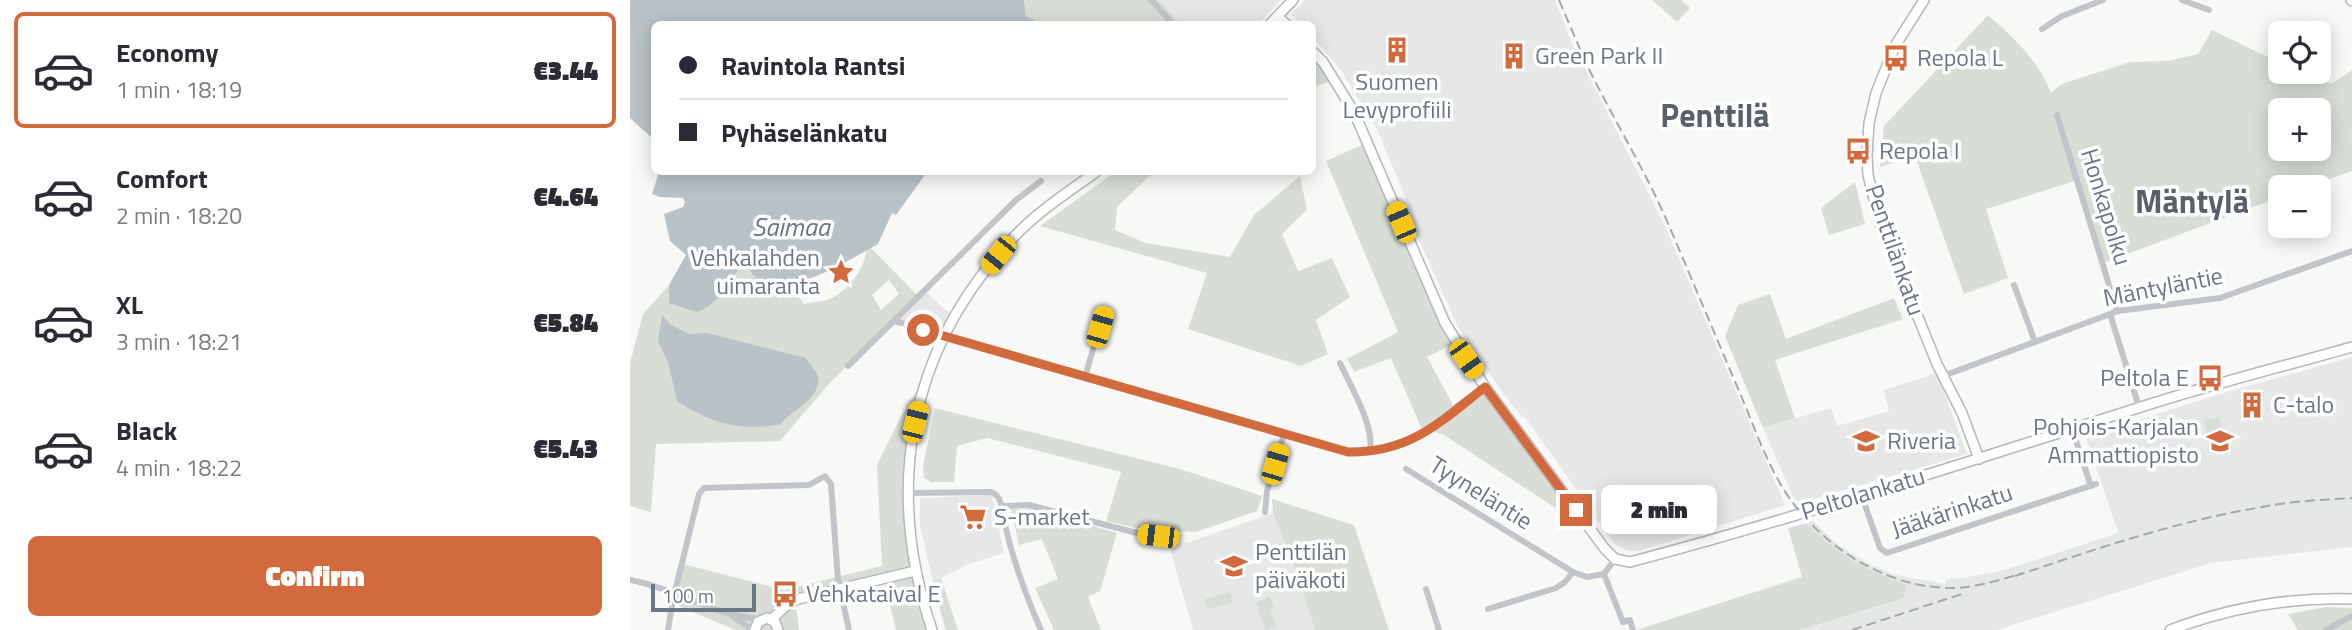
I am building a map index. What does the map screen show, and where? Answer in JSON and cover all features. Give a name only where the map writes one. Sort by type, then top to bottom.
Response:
[{"type":"street","points":[[1151,0],[1170,21]]},
{"type":"street","points":[[1274,21],[1293,0]]},
{"type":"street","name":"Penttilänkatu","points":[[1924,0],[1895,46],[1876,93],[1869,123],[1867,156],[1871,191],[1880,223],[1979,459]]},
{"type":"street","points":[[2042,29],[2062,16],[2103,0]]},
{"type":"street","points":[[2182,0],[2208,10]]},
{"type":"street","points":[[1316,55],[1354,112],[1445,323],[1485,387],[1615,559],[1604,574],[1587,577],[1573,572],[1556,588],[1488,608]]},
{"type":"street","name":"Honkapolku","points":[[2057,115],[2139,407]]},
{"type":"street","points":[[932,630],[915,571],[909,535],[908,493],[915,422],[927,376],[967,295],[1014,236],[1092,175]]},
{"type":"street","points":[[848,366],[1016,200],[1041,181]]},
{"type":"street","name":"Mäntyläntie","points":[[1943,376],[2113,313],[2220,298],[2352,251]]},
{"type":"street","points":[[2014,285],[2035,342]]},
{"type":"street","points":[[1085,377],[1104,311]]},
{"type":"street","points":[[895,321],[1348,452],[1389,449],[1415,439],[1485,387]]},
{"type":"street","name":"Peltolankatu","points":[[1615,559],[1626,563],[1655,555],[1979,459],[2139,407],[2352,347]]},
{"type":"street","points":[[1340,363],[1366,422],[1372,442],[1370,452]]},
{"type":"street","name":"Jääkärinkatu","points":[[1861,494],[1880,548],[1887,553],[2093,485],[2072,429]]},
{"type":"street","points":[[1265,512],[1267,491],[1284,434]]},
{"type":"street","name":"Tyyneläntie","points":[[1406,469],[1573,572]]},
{"type":"street","points":[[668,630],[699,494],[704,488],[809,485],[825,476],[831,484],[839,589],[849,630]]},
{"type":"street","points":[[908,493],[991,492],[998,496],[1020,577],[1041,630]]},
{"type":"street","points":[[1002,506],[1038,506],[1137,533],[1177,536]]},
{"type":"street","points":[[630,580],[675,592],[729,614],[754,630],[758,622],[767,619],[789,603],[915,571]]},
{"type":"street","points":[[1604,574],[1623,622]]},
{"type":"street","points":[[1426,589],[1439,630]]},
{"type":"street","points":[[2170,630],[2209,616],[2257,606],[2312,599],[2352,599]]},
{"type":"street","points":[[729,614],[767,619],[778,626],[778,630]]},
{"type":"street","points":[[2326,630],[2352,616]]},
{"type":"street","points":[[1618,630],[1623,622],[1630,620],[1633,630]]},
{"type":"shaded area","points":[[1024,0],[1159,0],[1178,21],[1037,21],[1026,16]]},
{"type":"shaded area","points":[[1159,0],[1281,0],[1262,21],[1178,21]]},
{"type":"shaded area","points":[[1305,0],[1555,0],[1573,45],[1665,226],[1785,505],[1639,551],[1628,551],[1614,543],[1525,417],[1522,417],[1503,393],[1458,327],[1411,222],[1408,204],[1378,131],[1340,69],[1316,41],[1316,21],[1298,21],[1291,14]]},
{"type":"shaded area","points":[[1652,0],[1681,0],[1690,8],[1677,22]]},
{"type":"shaded area","points":[[1988,15],[2032,60],[2051,93],[2062,84],[2130,62],[2168,61],[2198,54],[2212,30],[2268,57],[2268,84],[2331,84],[2352,70],[2352,171],[2331,179],[2331,175],[2268,175],[2268,201],[2106,262],[2097,250],[2075,181],[1986,209],[2008,278],[1964,294],[1915,156],[1880,167],[1884,126]]},
{"type":"shaded area","points":[[1316,63],[1331,81],[1316,86]]},
{"type":"shaded area","points":[[1364,144],[1451,345],[1427,357],[1453,405],[1479,387],[1580,524],[1444,435],[1421,427],[1391,358],[1354,372],[1347,359],[1398,332],[1326,161]]},
{"type":"shaded area","points":[[1111,175],[1151,175],[1117,207],[1115,230],[1146,243],[1230,257],[1254,215],[1300,176],[1307,210],[1282,234],[1298,271],[1332,258],[1350,297],[1316,320],[1328,354],[1301,366],[1188,329],[1207,273],[1040,226]]},
{"type":"shaded area","points":[[1855,182],[1865,224],[1829,235],[1821,208]]},
{"type":"shaded area","points":[[727,217],[768,290],[798,295],[804,304],[833,297],[853,280],[862,265],[866,249],[870,247],[918,296],[828,385],[780,441],[656,444],[651,512],[630,506],[630,363],[643,314],[669,285],[669,301]],"holes":[[[889,280],[899,294],[881,310],[872,295]]]},
{"type":"shaded area","points":[[925,291],[950,314],[940,334],[895,321]]},
{"type":"shaded area","points":[[1770,294],[1786,339],[1894,298],[1903,319],[1775,360],[1795,418],[1763,428],[1725,336],[1738,305]]},
{"type":"shaded area","points":[[2352,357],[2352,547],[2211,563],[1997,630],[1802,630],[1904,598],[1905,585],[1869,571],[1835,550],[1807,523],[1813,521],[1838,545],[1871,565],[1897,575],[1945,584],[1946,579],[1997,572],[2118,533],[2086,437],[2216,395]]},
{"type":"shaded area","name":"Riveria","points":[[1937,373],[1967,454],[1800,503],[1793,497],[1763,428],[1831,408],[1837,426],[1889,411],[1884,390]]},
{"type":"shaded area","points":[[918,389],[905,453],[904,515],[916,592],[927,630],[896,630],[885,584],[796,606],[799,630],[735,630],[672,603],[683,564],[784,590],[882,566],[877,465],[901,416]]},
{"type":"shaded area","points":[[935,408],[1180,469],[1262,496],[1257,511],[1196,532],[1145,530],[1106,521],[1121,472],[987,438],[957,446],[954,482],[931,482],[924,478],[923,466]]},
{"type":"shaded area","points":[[2219,417],[2224,431],[2209,436],[2204,421]]},
{"type":"shaded area","points":[[992,495],[1004,553],[969,564],[933,582],[920,526],[920,498]]},
{"type":"shaded area","points":[[1272,499],[1354,525],[1389,630],[1315,630],[1299,579],[1273,513]]},
{"type":"shaded area","points":[[1011,509],[1035,509],[1117,533],[1100,591],[1088,597],[1101,630],[1054,630],[1035,588],[1058,579],[1042,539],[1019,545]]},
{"type":"shaded area","name":"Penttilän päiväkoti","points":[[1273,513],[1299,579],[1315,630],[1193,630],[1171,553],[1171,544],[1186,543]]},
{"type":"shaded area","points":[[1807,523],[1853,560],[1906,585],[1904,598],[1801,630],[1636,630],[1802,577],[1788,528]]},
{"type":"shaded area","points":[[941,578],[958,630],[946,630],[944,625],[933,582]]},
{"type":"shaded area","points":[[1230,592],[1233,602],[1208,609],[1205,599]]},
{"type":"shaded area","points":[[1270,597],[1274,608],[1270,609],[1276,627],[1265,630],[1256,602]]},
{"type":"shaded area","points":[[2326,607],[2352,608],[2352,630],[2298,630],[2288,614]]},
{"type":"water","points":[[630,0],[1024,0],[1026,16],[1037,21],[651,21],[651,137],[630,118]]},
{"type":"water","name":"Saimaa","points":[[658,175],[925,175],[896,215],[892,213],[878,244],[837,267],[794,283],[764,285],[753,275],[744,259],[719,297],[697,312],[669,303],[669,285],[686,255],[670,241],[664,214],[683,207],[685,202],[683,198],[652,194]]},
{"type":"water","points":[[662,315],[671,325],[689,334],[707,333],[806,358],[818,377],[815,391],[781,424],[739,426],[701,415],[677,401],[668,362],[658,341]]},
{"type":"railway","points":[[1559,0],[1586,63],[1661,207],[1767,458],[1790,499],[1821,534],[1840,549],[1860,562],[1904,581],[1927,586],[1960,588],[2023,573]]},
{"type":"railway","points":[[2015,576],[2199,520],[2284,503],[2352,498]]},
{"type":"railway","points":[[1852,630],[1965,593]]},
{"type":"place","name":"Suomen Levyprofiili","points":[[1397,50]]},
{"type":"place","name":"Green Park II","points":[[1514,56]]},
{"type":"place","name":"Repola L","points":[[1896,58]]},
{"type":"place","name":"Repola I","points":[[1858,151]]},
{"type":"place","name":"Vehkalahden uimaranta","points":[[841,272]]},
{"type":"place","name":"Peltola E","points":[[2210,378]]},
{"type":"place","name":"C-talo","points":[[2252,405]]},
{"type":"place","name":"Riveria","points":[[1866,441]]},
{"type":"place","name":"Pohjois-Karjalan Ammattiopisto","points":[[2220,441]]},
{"type":"place","name":"S-market","points":[[973,517]]},
{"type":"place","name":"Penttilän päiväkoti","points":[[1234,566]]},
{"type":"place","name":"Vehkataival E","points":[[785,594]]},
{"type":"district","name":"Penttilä","points":[[1715,116]]},
{"type":"district","name":"Mäntylä","points":[[2192,202]]},
{"type":"route","points":[[923,330],[1348,452],[1389,449],[1415,439],[1485,387],[1576,510]]}]
